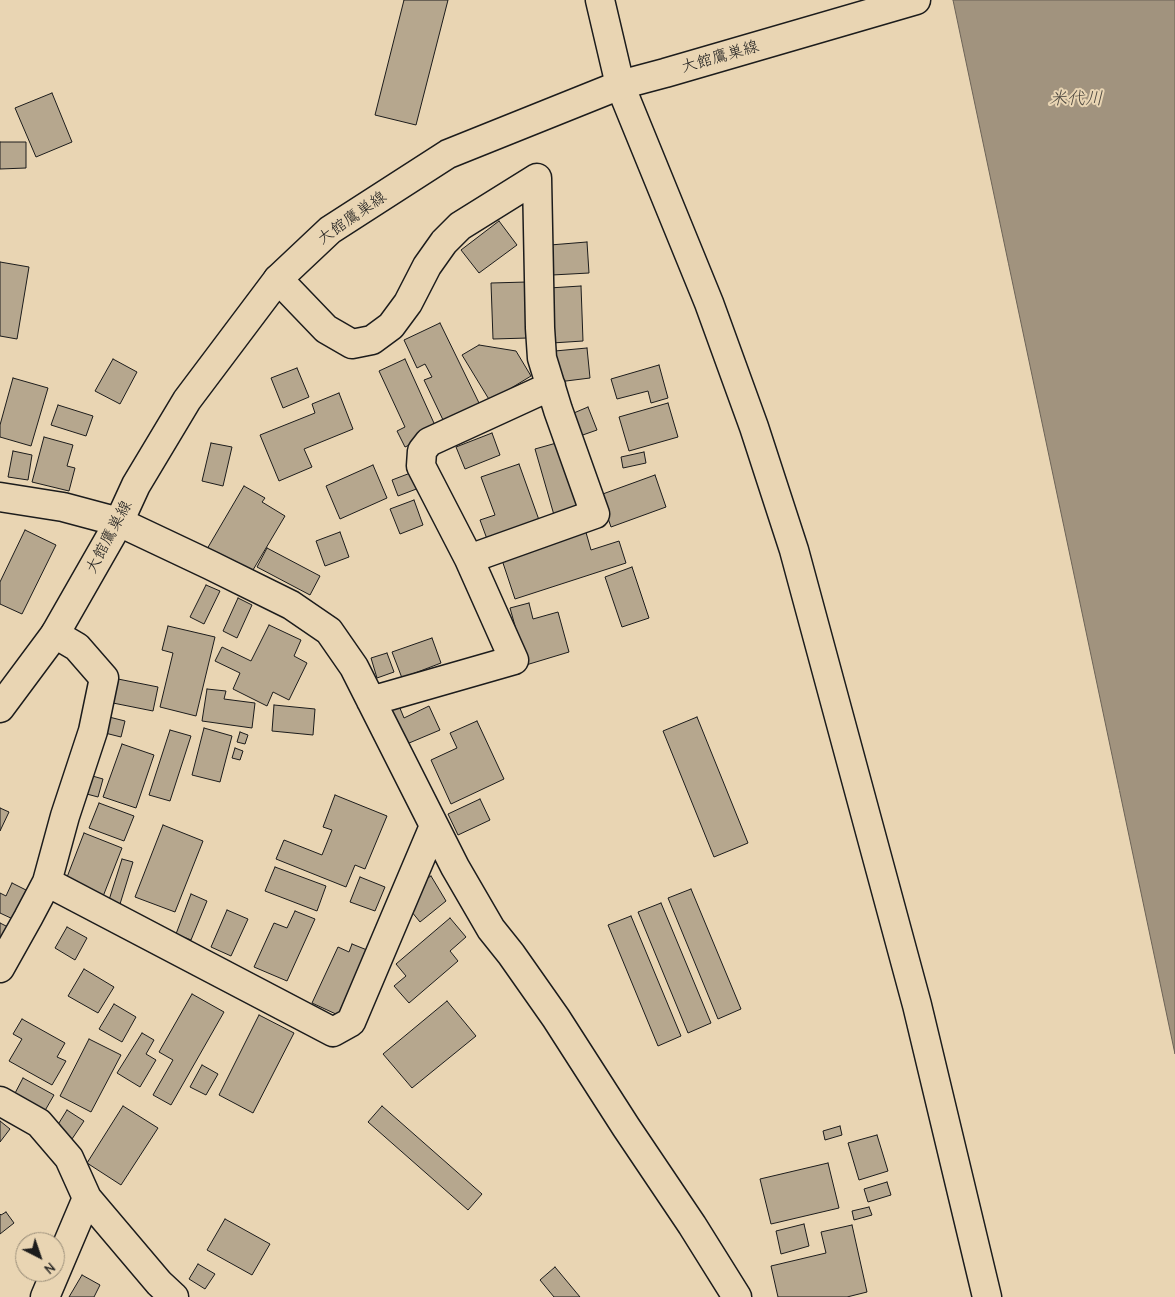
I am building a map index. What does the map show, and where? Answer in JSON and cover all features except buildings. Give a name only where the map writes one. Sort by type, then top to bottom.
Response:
[{"type":"street","points":[[600,0],[620,85],[709,303],[754,427],[794,550],[917,1005],[987,1297]]},
{"type":"street","name":"大館鷹巣線","points":[[0,708],[55,634],[119,522],[136,485],[187,400],[278,279],[330,230],[448,154],[620,85],[916,0]]},
{"type":"street","points":[[278,279],[326,329],[352,344],[372,340],[391,326],[397,319],[408,303],[427,266],[444,242],[460,226],[537,178],[542,358],[558,410],[595,514],[469,558]]},
{"type":"street","points":[[371,701],[514,660],[469,558],[421,466],[422,451],[430,442],[551,386]]},
{"type":"street","points":[[0,497],[63,507],[119,522],[291,605],[329,631],[354,667],[455,867],[492,929],[556,1018],[737,1297]]},
{"type":"street","points":[[0,968],[47,882],[65,816],[93,731],[104,678],[77,647],[55,634]]},
{"type":"street","points":[[47,882],[333,1032],[351,1022],[434,826]]},
{"type":"street","points":[[0,1101],[39,1123],[69,1158],[87,1198],[159,1283],[174,1297]]},
{"type":"street","points":[[46,1297],[87,1198]]},
{"type":"water","name":"米代川","points":[[953,0],[1175,0],[1175,1054]]}]
